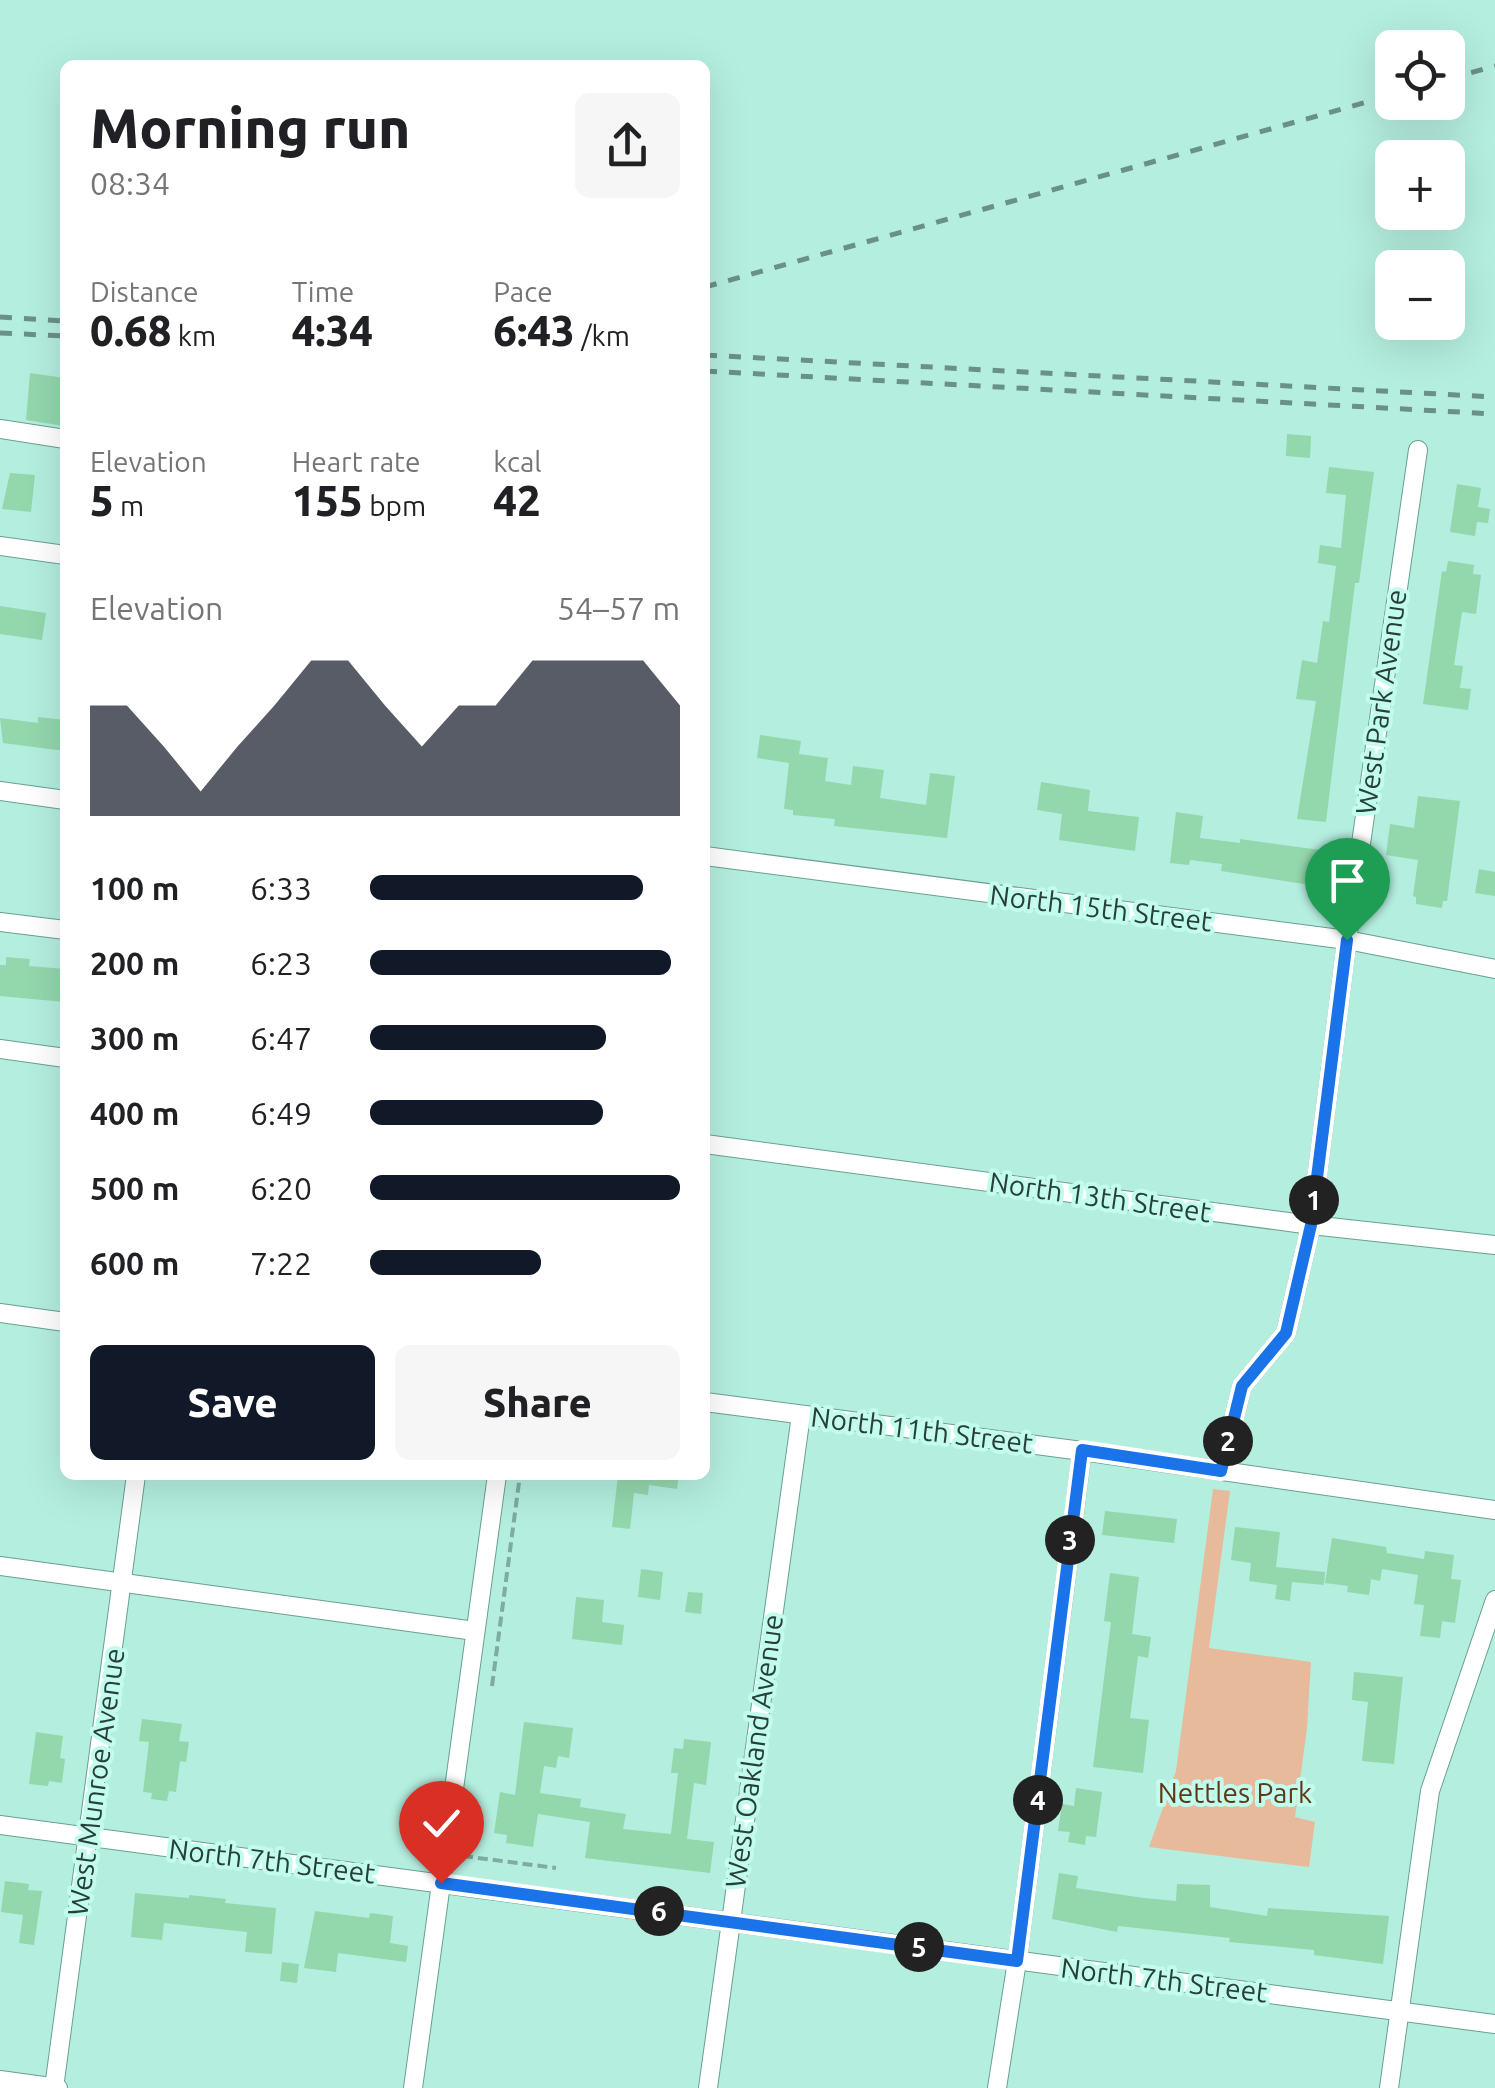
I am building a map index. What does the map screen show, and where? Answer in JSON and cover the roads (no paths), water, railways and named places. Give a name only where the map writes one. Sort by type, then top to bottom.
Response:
[{"type":"street","points":[[0,430],[60,438]]},
{"type":"street","name":"West Park Avenue","points":[[1221,1471],[1242,1386],[1286,1333],[1311,1225],[1347,940],[1418,450]]},
{"type":"street","points":[[0,546],[60,554]]},
{"type":"street","points":[[0,791],[60,799]]},
{"type":"street","name":"North 15th Street","points":[[710,857],[1347,940],[1495,969]]},
{"type":"street","points":[[0,922],[60,929]]},
{"type":"street","points":[[0,1049],[60,1057]]},
{"type":"street","name":"North 13th Street","points":[[710,1145],[1495,1246]]},
{"type":"street","points":[[0,1312],[60,1321]]},
{"type":"street","name":"North 11th Street","points":[[710,1403],[1082,1450],[1495,1510]]},
{"type":"street","name":"West Oakland Avenue","points":[[708,2088],[800,1414]]},
{"type":"street","points":[[997,2088],[1017,1961],[1082,1450]]},
{"type":"street","name":"West Munroe Avenue","points":[[55,2088],[135,1480]]},
{"type":"street","points":[[413,2088],[496,1480]]},
{"type":"street","points":[[0,1566],[475,1631]]},
{"type":"street","points":[[1389,2088],[1430,1791],[1495,1600]]},
{"type":"street","name":"North 7th Street","points":[[0,1825],[1495,2024]]},
{"type":"street","points":[[0,2080],[55,2088]]},
{"type":"railway","points":[[1465,74],[1495,66]]},
{"type":"railway","points":[[710,286],[1375,100]]},
{"type":"railway","points":[[0,317],[60,321]]},
{"type":"railway","points":[[0,333],[60,336]]},
{"type":"railway","points":[[710,355],[1495,397]]},
{"type":"railway","points":[[710,371],[1495,414]]},
{"type":"park label","name":"Nettles Park","points":[[1235,1793]]}]
